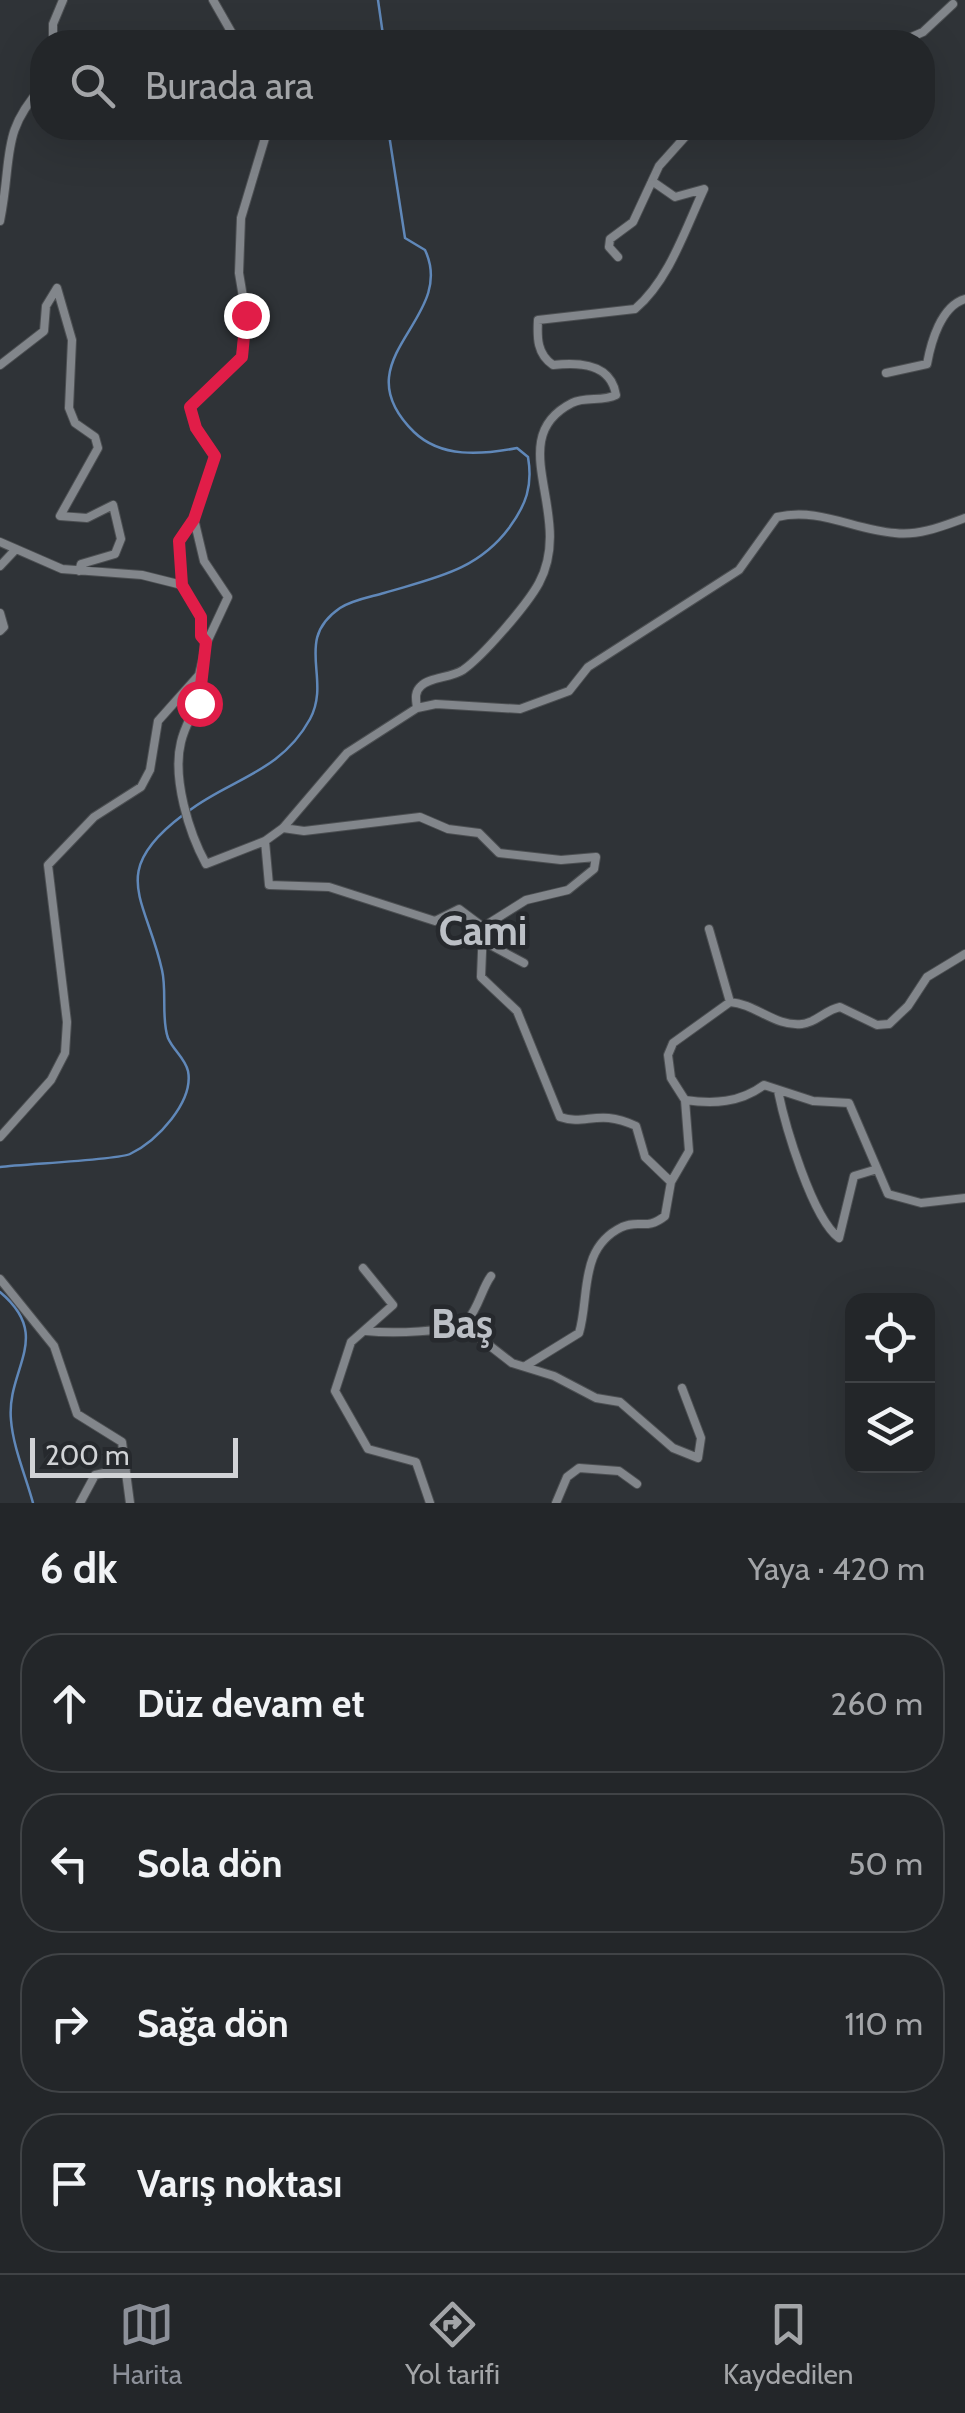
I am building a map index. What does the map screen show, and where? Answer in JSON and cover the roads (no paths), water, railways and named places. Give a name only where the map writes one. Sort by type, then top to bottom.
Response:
[{"type":"street","points":[[53,30],[63,0]]},
{"type":"street","points":[[213,0],[230,30]]},
{"type":"street","points":[[924,30],[952,2],[965,6]]},
{"type":"street","points":[[0,221],[5,125],[14,110],[30,97]]},
{"type":"street","points":[[206,642],[201,636],[201,617],[182,585],[179,541],[194,519],[215,456],[196,428],[190,407],[242,357],[246,315],[239,273],[241,218],[264,140]]},
{"type":"street","points":[[618,257],[609,247],[610,239],[633,222],[658,166],[682,140]]},
{"type":"street","points":[[416,708],[416,694],[422,684],[465,669],[542,578],[552,536],[549,496],[537,446],[544,424],[575,401],[616,395],[615,386],[595,366],[578,362],[554,366],[546,360],[540,349],[538,320],[635,309],[665,278],[679,236],[704,189],[674,197],[652,181]]},
{"type":"street","points":[[0,365],[44,331],[46,306],[57,288],[72,340],[68,408],[75,422],[95,437],[98,448],[60,516],[87,518],[113,505],[121,540],[114,554],[82,564],[80,571]]},
{"type":"street","points":[[886,372],[928,364],[931,344],[950,307],[965,300]]},
{"type":"street","points":[[194,519],[204,561],[228,597],[206,642],[199,675],[199,703],[180,746],[181,790],[206,864],[265,841],[282,828],[347,753],[416,708],[436,704],[520,709],[569,690],[588,667],[739,570],[777,517],[799,512],[899,534],[930,530],[965,518]]},
{"type":"street","points":[[0,542],[62,569],[142,575],[182,585]]},
{"type":"street","points":[[0,566],[16,549]]},
{"type":"street","points":[[0,613],[4,626],[0,632]]},
{"type":"street","points":[[0,1137],[51,1080],[65,1053],[68,1022],[48,865],[94,817],[141,787],[150,770],[158,721],[168,705],[199,675]]},
{"type":"street","points":[[282,828],[304,832],[420,817],[448,829],[479,832],[499,853],[561,860],[596,857],[594,869],[568,890],[526,900],[483,927]]},
{"type":"street","points":[[265,841],[269,884],[330,887],[435,921],[459,909],[483,927]]},
{"type":"street","points":[[483,927],[480,976],[517,1011],[560,1117],[572,1120],[605,1114],[636,1126],[646,1157],[671,1182]]},
{"type":"street","points":[[710,928],[730,1002]]},
{"type":"street","points":[[483,941],[524,963]]},
{"type":"street","points":[[527,1366],[579,1333],[584,1280],[596,1253],[624,1226],[652,1226],[665,1216],[671,1182],[689,1150],[685,1100],[671,1078],[668,1055],[674,1043],[730,1002],[747,1004],[772,1019],[791,1024],[809,1023],[840,1007],[878,1026],[889,1024],[908,1006],[926,977],[965,954]]},
{"type":"street","points":[[685,1100],[711,1103],[737,1099],[764,1085],[812,1101],[849,1103],[874,1170],[888,1194],[921,1203],[965,1198]]},
{"type":"street","points":[[778,1091],[783,1118],[813,1194],[829,1230],[838,1238],[854,1176],[874,1170]]},
{"type":"street","points":[[363,1268],[394,1302],[346,1352],[335,1391],[368,1449],[384,1457],[416,1462],[430,1503]]},
{"type":"street","points":[[366,1331],[401,1334],[452,1327],[469,1318],[491,1276]]},
{"type":"street","points":[[0,1279],[54,1346],[78,1414],[122,1442],[130,1503]]},
{"type":"street","points":[[469,1318],[486,1345],[512,1364],[527,1366],[596,1398],[620,1402],[673,1448],[698,1458],[701,1438],[682,1388]]},
{"type":"street","points":[[80,1503],[96,1474],[126,1468]]},
{"type":"street","points":[[556,1503],[567,1477],[579,1468],[619,1471],[637,1484]]},
{"type":"waterway","points":[[378,0],[382,30]]},
{"type":"waterway","points":[[190,810],[270,763],[298,737],[316,704],[316,646],[326,620],[350,603],[469,564],[509,528],[527,495],[528,457],[517,448],[476,453],[436,446],[414,432],[394,406],[389,382],[393,360],[427,298],[431,275],[425,250],[405,238],[390,140]]},
{"type":"waterway","points":[[0,1167],[130,1154],[162,1130],[179,1107],[188,1071],[166,1030],[162,970],[138,887],[145,853],[183,815]]},
{"type":"waterway","points":[[0,1292],[16,1308],[24,1324],[24,1354],[11,1402],[11,1420],[33,1503]]},
{"type":"district","name":"Cami","points":[[483,930]]},
{"type":"district","name":"Baş","points":[[462,1323]]}]
